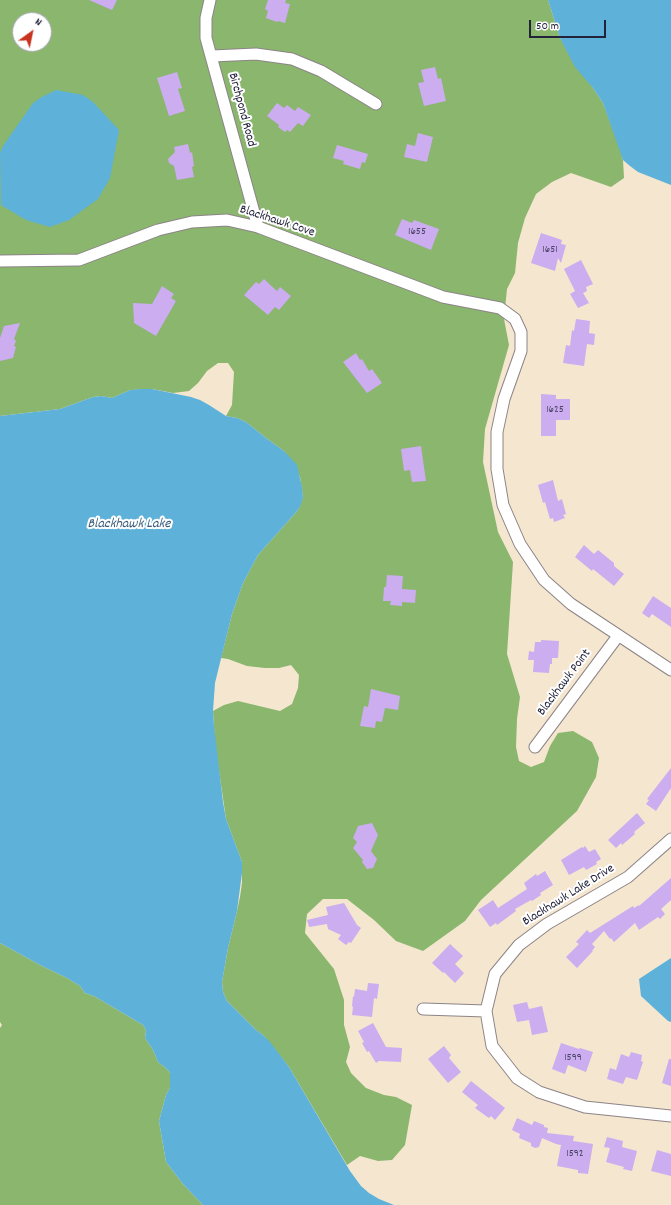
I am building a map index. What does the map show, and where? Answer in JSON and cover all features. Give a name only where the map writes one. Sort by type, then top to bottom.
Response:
[{"type":"street","name":"Birchpond Road","points":[[210,0],[206,18],[206,38],[258,227]]},
{"type":"street","points":[[212,56],[256,54],[292,59],[321,71],[376,104]]},
{"type":"street","name":"Blackhawk Cove","points":[[0,261],[80,260],[158,230],[192,222],[227,220],[258,227],[443,297],[500,308],[515,319],[521,332],[521,351],[504,399],[498,432],[497,469],[503,505],[520,544],[544,580],[571,604],[618,636]]},
{"type":"street","points":[[618,636],[671,670]]},
{"type":"street","name":"Blackhawk Point","points":[[535,747],[618,636]]},
{"type":"street","name":"Blackhawk Lake Drive","points":[[671,839],[628,877],[547,924],[519,945],[495,974],[486,1011],[492,1046],[517,1078],[539,1092],[584,1107],[671,1116]]},
{"type":"street","points":[[423,1010],[486,1011]]},
{"type":"green space","points":[[0,0],[548,0],[560,38],[603,103],[620,148],[623,160],[624,178],[611,187],[571,173],[552,182],[536,194],[525,218],[518,243],[515,273],[507,289],[504,319],[509,345],[485,429],[483,462],[498,532],[513,562],[507,654],[520,697],[517,719],[516,747],[519,761],[531,767],[544,762],[550,746],[558,733],[573,731],[592,742],[599,758],[596,777],[577,811],[481,900],[465,921],[423,951],[396,941],[374,920],[347,899],[323,899],[307,914],[305,933],[334,969],[344,1000],[344,1025],[350,1047],[346,1062],[351,1073],[366,1088],[384,1095],[396,1097],[412,1105],[405,1145],[392,1160],[378,1161],[360,1156],[347,1165],[289,1067],[264,1036],[227,1001],[223,992],[222,982],[228,948],[240,897],[242,862],[226,819],[215,743],[213,711],[224,705],[238,701],[280,711],[292,704],[298,688],[299,675],[291,665],[279,668],[265,668],[247,666],[221,658],[232,614],[243,583],[258,555],[298,510],[303,497],[300,477],[284,451],[246,422],[237,418],[226,416],[232,405],[234,372],[228,363],[218,363],[207,371],[198,383],[189,391],[173,393],[152,389],[130,390],[112,398],[101,396],[93,397],[60,409],[0,416]]},
{"type":"green space","points":[[0,943],[67,978],[80,986],[85,993],[94,996],[143,1025],[146,1030],[145,1038],[153,1050],[158,1062],[170,1073],[170,1088],[166,1095],[159,1121],[166,1162],[183,1184],[203,1205],[0,1205],[0,1028],[2,1025],[0,1022]]},
{"type":"water","points":[[548,0],[671,0],[671,185],[638,172],[623,160],[603,103],[593,88],[575,67],[560,38]]},
{"type":"water","points":[[56,90],[83,95],[93,102],[119,130],[110,178],[98,199],[69,220],[50,227],[26,220],[1,205],[0,153],[3,146],[33,103]]},
{"type":"water","name":"Blackhawk Lake","points":[[152,389],[191,397],[200,400],[226,416],[237,418],[246,422],[284,451],[297,465],[302,487],[303,497],[301,504],[298,510],[258,555],[243,583],[232,614],[215,683],[213,711],[214,726],[223,802],[226,819],[242,862],[237,911],[222,982],[223,992],[227,1001],[270,1042],[289,1067],[350,1171],[361,1186],[379,1199],[394,1205],[203,1205],[183,1184],[166,1162],[159,1121],[166,1095],[170,1088],[170,1073],[158,1062],[153,1050],[145,1038],[146,1030],[143,1025],[94,996],[85,993],[80,986],[67,978],[0,943],[0,416],[60,409],[93,397],[101,396],[112,398],[130,390]]},
{"type":"water","points":[[671,958],[671,1022],[668,1021],[641,996],[639,979]]},
{"type":"building","points":[[89,0],[117,0],[112,10]]},
{"type":"building","points":[[268,0],[286,0],[285,3],[290,4],[285,23],[266,18],[268,11],[265,9]]},
{"type":"building","points":[[435,67],[438,79],[441,78],[446,101],[424,106],[418,83],[424,82],[421,70]]},
{"type":"building","points":[[177,72],[182,88],[178,89],[185,111],[169,116],[157,78]]},
{"type":"building","points":[[277,103],[284,108],[287,105],[295,111],[298,107],[311,115],[303,126],[298,123],[290,132],[287,130],[285,132],[278,127],[279,125],[267,116]]},
{"type":"building","points":[[418,133],[433,137],[427,162],[404,157],[407,144],[415,146]]},
{"type":"building","points":[[188,144],[190,153],[192,152],[194,177],[177,180],[174,166],[169,163],[168,159],[175,152],[174,147]]},
{"type":"building","points":[[337,145],[368,154],[365,163],[362,162],[360,169],[343,164],[344,161],[333,158]]},
{"type":"building","points":[[402,219],[412,223],[414,220],[439,229],[431,250],[395,235]]},
{"type":"building","points":[[541,233],[562,240],[561,244],[566,245],[561,263],[558,258],[555,271],[531,263]]},
{"type":"building","points":[[581,260],[593,284],[586,287],[587,291],[583,293],[589,303],[578,308],[570,294],[575,291],[564,269]]},
{"type":"building","points":[[264,279],[277,291],[280,287],[291,296],[279,310],[275,307],[268,315],[244,295],[256,282],[259,284]]},
{"type":"building","points":[[162,286],[174,294],[171,298],[176,301],[156,336],[134,323],[133,303],[152,304]]},
{"type":"building","points":[[576,319],[590,321],[589,333],[595,334],[594,345],[587,344],[584,366],[563,363],[566,345],[570,346],[572,330],[574,331]]},
{"type":"building","points":[[20,323],[14,339],[16,341],[14,346],[16,347],[13,358],[0,361],[0,338],[4,326]]},
{"type":"building","points":[[356,353],[360,360],[362,359],[369,371],[372,369],[382,383],[367,393],[343,362]]},
{"type":"building","points":[[541,394],[556,395],[556,399],[570,399],[570,420],[556,420],[556,436],[541,436]]},
{"type":"building","points":[[421,446],[426,481],[412,482],[410,470],[404,471],[401,449]]},
{"type":"building","points":[[553,480],[558,501],[562,499],[566,514],[563,515],[565,518],[554,522],[553,518],[550,519],[545,502],[543,503],[538,485]]},
{"type":"building","points":[[584,545],[594,554],[598,550],[614,563],[614,566],[624,574],[614,586],[575,557]]},
{"type":"building","points":[[387,575],[403,576],[402,589],[416,590],[415,603],[402,602],[402,606],[390,605],[391,601],[383,601]]},
{"type":"building","points":[[653,596],[671,608],[671,627],[652,614],[649,618],[642,613]]},
{"type":"building","points":[[541,640],[559,641],[558,658],[552,658],[549,673],[533,672],[534,660],[528,660],[529,651],[534,652],[535,642],[541,642]]},
{"type":"building","points":[[371,689],[400,696],[398,710],[385,708],[382,722],[376,721],[375,728],[360,726],[364,706],[368,707]]},
{"type":"building","points":[[671,768],[671,788],[656,811],[646,804],[649,800],[647,799]]},
{"type":"building","points":[[637,813],[645,823],[634,832],[635,834],[616,848],[608,840]]},
{"type":"building","points":[[372,823],[378,835],[371,851],[377,859],[373,868],[367,869],[362,862],[363,860],[353,848],[357,842],[353,838],[358,826]]},
{"type":"building","points":[[585,846],[589,852],[595,849],[601,859],[596,862],[597,864],[586,870],[584,867],[569,875],[561,860]]},
{"type":"building","points":[[545,871],[553,885],[540,893],[541,895],[532,901],[531,900],[515,909],[516,911],[497,925],[496,923],[490,927],[478,910],[493,900],[498,908],[527,889],[524,883],[536,874],[537,876]]},
{"type":"building","points":[[671,878],[671,900],[661,909],[665,914],[660,919],[658,917],[639,930],[635,923],[614,942],[604,931],[592,944],[595,947],[593,951],[577,968],[566,957],[579,944],[576,942],[587,930],[590,933],[633,906],[634,908],[639,906]]},
{"type":"building","points":[[344,903],[357,925],[361,928],[351,943],[349,942],[346,945],[338,939],[341,935],[328,929],[327,924],[309,927],[307,920],[328,915],[326,907]]},
{"type":"building","points":[[450,944],[463,956],[455,964],[464,973],[455,983],[432,963]]},
{"type":"building","points":[[368,983],[379,984],[377,999],[374,998],[372,1017],[352,1015],[355,989],[367,991]]},
{"type":"building","points":[[527,1002],[529,1009],[542,1006],[548,1032],[532,1035],[529,1020],[517,1022],[513,1005]]},
{"type":"building","points":[[373,1023],[386,1047],[402,1048],[401,1062],[379,1061],[376,1063],[369,1051],[367,1052],[358,1031]]},
{"type":"building","points":[[561,1043],[593,1052],[586,1072],[568,1065],[565,1074],[552,1069]]},
{"type":"building","points":[[444,1046],[451,1055],[449,1058],[461,1072],[448,1083],[428,1059]]},
{"type":"building","points":[[631,1052],[642,1055],[641,1061],[643,1062],[637,1080],[626,1077],[623,1084],[607,1079],[610,1068],[616,1070],[621,1054],[629,1057]]},
{"type":"building","points":[[669,1059],[671,1059],[671,1086],[662,1083]]},
{"type":"building","points":[[471,1081],[505,1108],[495,1120],[491,1116],[489,1118],[475,1108],[478,1105],[462,1092]]},
{"type":"building","points":[[517,1118],[532,1125],[534,1121],[544,1125],[544,1127],[548,1128],[547,1133],[574,1136],[573,1141],[593,1144],[588,1174],[578,1173],[578,1170],[557,1166],[561,1145],[542,1138],[539,1147],[535,1148],[531,1146],[531,1143],[519,1138],[520,1134],[512,1130]]},
{"type":"building","points":[[607,1137],[623,1141],[622,1147],[637,1151],[632,1171],[606,1162],[610,1148],[604,1147]]},
{"type":"building","points":[[657,1150],[671,1154],[671,1176],[651,1171]]}]
